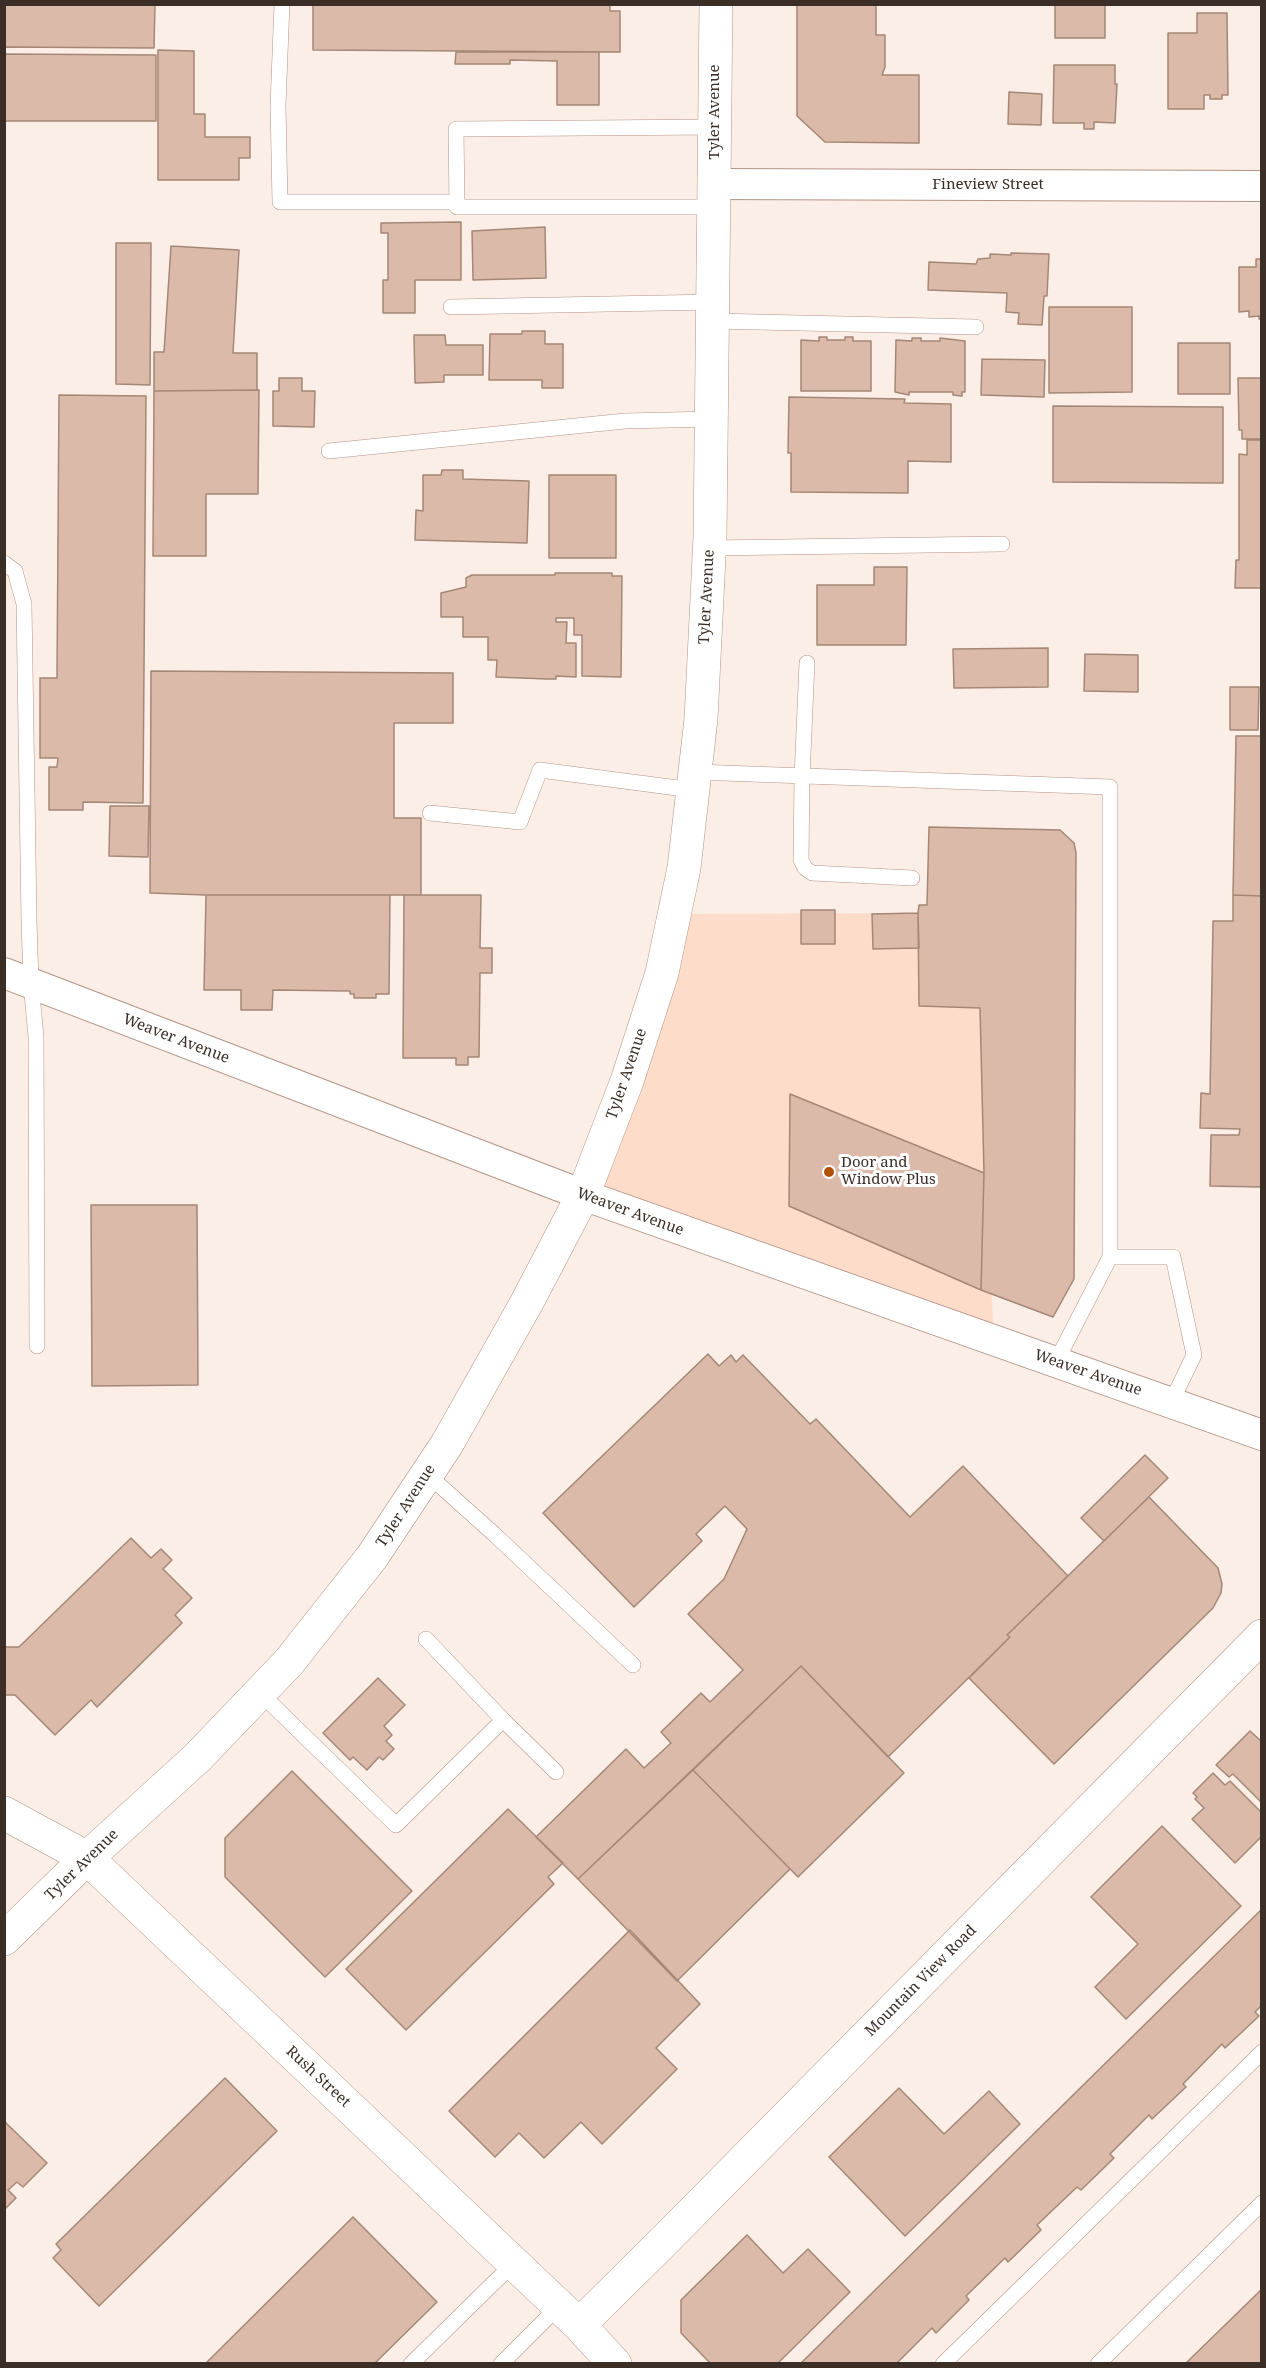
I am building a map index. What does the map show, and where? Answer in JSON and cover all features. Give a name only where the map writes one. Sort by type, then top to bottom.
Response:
[{"type":"main road","name":"Tyler Avenue","points":[[4,1939],[87,1858],[197,1758],[289,1662],[372,1557],[447,1444],[520,1314],[583,1195],[627,1081],[662,973],[684,868],[701,719],[712,419],[716,4]]},
{"type":"main road","name":"Mountain View Road","points":[[569,2315],[664,2241],[1262,1636]]},
{"type":"main road","name":"Rush Street","points":[[4,1813],[87,1858],[569,2315],[615,2364]]},
{"type":"street","name":"Fineview Street","points":[[715,196],[1262,186]]},
{"type":"street","name":"Weaver Avenue","points":[[18,978],[583,1195],[1262,1435]]},
{"type":"lane","points":[[282,4],[278,105],[280,202],[457,202]]},
{"type":"lane","points":[[715,127],[456,129],[457,207],[715,196]]},
{"type":"lane","points":[[452,307],[714,311],[976,327]]},
{"type":"lane","points":[[329,451],[625,421],[712,419]]},
{"type":"lane","points":[[709,548],[1002,544]]},
{"type":"lane","points":[[4,563],[15,571],[24,604],[18,978],[36,1037],[37,1346]]},
{"type":"lane","points":[[807,663],[801,860],[805,868],[812,873],[912,878]]},
{"type":"lane","points":[[430,813],[520,822],[540,770],[694,781],[802,777],[1110,788],[1110,1257],[1056,1362]]},
{"type":"lane","points":[[1110,1257],[1173,1257],[1194,1355],[1171,1403]]},
{"type":"lane","points":[[427,1474],[633,1665]]},
{"type":"lane","points":[[426,1640],[556,1772]]},
{"type":"lane","points":[[260,1692],[396,1825],[503,1720]]},
{"type":"lane","points":[[943,2364],[1262,2052]]},
{"type":"lane","points":[[1098,2364],[1262,2203]]},
{"type":"lane","points":[[411,2364],[514,2263]]},
{"type":"lane","points":[[501,2364],[569,2315]]},
{"type":"shaded area","points":[[918,913],[919,1006],[980,1008],[984,1173],[994,1336],[597,1191],[684,914]]},
{"type":"building","points":[[4,4],[155,4],[154,48],[5,47],[4,49]]},
{"type":"building","points":[[313,4],[610,4],[610,11],[620,11],[620,52],[313,50]]},
{"type":"building","points":[[797,4],[876,4],[876,35],[885,35],[885,67],[882,75],[919,75],[919,143],[825,142],[797,116]]},
{"type":"building","points":[[1055,4],[1105,4],[1105,38],[1055,38]]},
{"type":"building","points":[[1197,13],[1227,13],[1228,95],[1222,95],[1222,99],[1210,99],[1210,95],[1204,95],[1204,109],[1168,109],[1168,33],[1197,33]]},
{"type":"building","points":[[158,50],[194,51],[194,114],[205,114],[205,137],[250,137],[250,158],[239,158],[239,180],[158,180]]},
{"type":"building","points":[[456,52],[599,52],[599,105],[557,105],[557,61],[510,60],[510,64],[455,64]]},
{"type":"building","points":[[4,54],[156,55],[156,121],[4,121]]},
{"type":"building","points":[[1054,65],[1115,65],[1115,84],[1117,84],[1115,123],[1094,122],[1094,129],[1084,129],[1084,123],[1053,123]]},
{"type":"building","points":[[1009,92],[1042,94],[1041,125],[1008,124]]},
{"type":"building","points":[[461,222],[461,280],[415,280],[415,313],[383,313],[383,280],[388,280],[388,233],[381,233],[381,223]]},
{"type":"building","points":[[545,227],[546,278],[473,280],[472,231]]},
{"type":"building","points":[[116,243],[151,243],[150,385],[116,384]]},
{"type":"building","points":[[171,246],[239,250],[233,353],[257,353],[257,390],[154,391],[154,352],[164,352]]},
{"type":"building","points":[[1011,253],[1049,254],[1047,296],[1044,296],[1042,325],[1018,324],[1019,313],[1006,312],[1007,293],[928,290],[929,262],[976,264],[978,259],[990,258],[990,254],[1011,255]]},
{"type":"building","points":[[1256,259],[1262,259],[1262,319],[1259,319],[1259,316],[1249,317],[1249,311],[1239,312],[1239,267],[1256,267]]},
{"type":"building","points":[[1049,307],[1132,307],[1132,392],[1049,393]]},
{"type":"building","points":[[522,331],[545,331],[545,344],[563,344],[563,388],[542,388],[542,380],[489,380],[490,334],[522,334]]},
{"type":"building","points":[[414,335],[445,335],[446,345],[483,345],[483,375],[444,375],[444,382],[415,383]]},
{"type":"building","points":[[819,337],[827,337],[827,340],[845,340],[845,337],[853,337],[853,341],[871,341],[871,391],[801,391],[801,340],[819,341]]},
{"type":"building","points":[[912,338],[921,338],[921,341],[940,341],[940,338],[965,341],[965,392],[962,392],[962,396],[953,395],[953,392],[909,392],[909,395],[895,392],[896,340],[912,341]]},
{"type":"building","points":[[1178,343],[1230,343],[1230,394],[1178,394]]},
{"type":"building","points":[[982,359],[1045,360],[1044,397],[981,395]]},
{"type":"building","points":[[279,378],[302,378],[302,391],[315,391],[314,427],[273,426],[273,391],[279,391]]},
{"type":"building","points":[[1238,378],[1262,378],[1262,439],[1242,439],[1242,430],[1239,430]]},
{"type":"building","points":[[259,390],[258,494],[206,494],[206,556],[153,556],[154,391]]},
{"type":"building","points":[[59,395],[146,396],[143,803],[83,802],[83,810],[49,810],[49,767],[57,767],[58,758],[40,758],[40,678],[57,678]]},
{"type":"building","points":[[789,397],[905,399],[904,403],[951,404],[951,462],[908,461],[908,493],[791,492],[791,453],[788,453]]},
{"type":"building","points":[[1053,406],[1223,407],[1223,483],[1053,482]]},
{"type":"building","points":[[1247,440],[1262,440],[1262,588],[1235,588],[1236,560],[1239,560],[1239,454],[1247,455]]},
{"type":"building","points":[[442,470],[463,470],[463,479],[529,481],[527,543],[415,540],[416,510],[423,511],[423,475],[441,475]]},
{"type":"building","points":[[549,475],[616,475],[616,558],[549,558]]},
{"type":"building","points":[[874,567],[907,567],[906,645],[817,645],[817,585],[874,585]]},
{"type":"building","points":[[555,573],[612,573],[612,576],[622,576],[621,677],[582,676],[582,635],[574,635],[574,618],[556,618],[556,622],[567,622],[566,643],[576,643],[576,677],[556,676],[556,679],[547,679],[496,677],[497,660],[488,660],[488,637],[463,637],[463,617],[441,617],[441,593],[466,587],[466,578],[472,575],[555,575]]},
{"type":"building","points":[[1048,648],[1048,687],[954,688],[953,649]]},
{"type":"building","points":[[1085,654],[1138,655],[1138,692],[1084,691]]},
{"type":"building","points":[[151,671],[453,673],[453,723],[394,723],[394,818],[421,818],[421,895],[150,893]]},
{"type":"building","points":[[1230,687],[1259,687],[1258,730],[1230,730]]},
{"type":"building","points":[[1236,736],[1262,736],[1262,896],[1233,895]]},
{"type":"building","points":[[110,806],[149,806],[148,857],[109,856]]},
{"type":"building","points":[[929,827],[1060,830],[1074,843],[1076,853],[1074,1279],[1053,1317],[981,1290],[984,1173],[980,1008],[919,1006],[918,913],[919,905],[927,905]]},
{"type":"building","points":[[206,895],[390,895],[389,994],[376,994],[376,998],[354,998],[354,994],[350,994],[350,991],[273,990],[272,1010],[241,1010],[241,990],[204,990]]},
{"type":"building","points":[[404,895],[481,895],[480,948],[492,948],[492,973],[480,973],[479,1057],[468,1057],[468,1065],[456,1065],[456,1058],[403,1058]]},
{"type":"building","points":[[1233,895],[1262,896],[1262,1187],[1210,1186],[1211,1135],[1239,1135],[1240,1129],[1200,1128],[1201,1093],[1210,1094],[1213,921],[1233,921]]},
{"type":"building","points":[[801,910],[835,910],[835,944],[801,944]]},
{"type":"building","points":[[918,913],[919,948],[873,949],[872,914]]},
{"type":"building","points":[[790,1094],[984,1173],[981,1290],[789,1206]]},
{"type":"building","points":[[91,1205],[197,1205],[198,1385],[92,1386]]},
{"type":"building","points":[[708,1354],[719,1366],[731,1355],[736,1362],[743,1355],[810,1424],[816,1419],[910,1517],[963,1466],[1068,1576],[1007,1635],[1010,1637],[888,1757],[801,1666],[578,1879],[536,1837],[626,1749],[644,1768],[671,1743],[661,1732],[701,1693],[710,1702],[743,1670],[688,1614],[724,1579],[747,1529],[725,1506],[696,1534],[702,1541],[634,1607],[543,1513]]},
{"type":"building","points":[[1145,1455],[1168,1478],[1104,1541],[1081,1518]]},
{"type":"building","points":[[1149,1497],[1218,1568],[1222,1584],[1221,1593],[1213,1608],[1054,1764],[969,1678],[1010,1637],[1007,1635]]},
{"type":"building","points":[[131,1538],[151,1558],[161,1549],[172,1560],[163,1569],[192,1598],[175,1615],[182,1623],[97,1707],[91,1700],[55,1735],[15,1695],[4,1695],[4,1647],[19,1647]]},
{"type":"building","points":[[801,1666],[904,1773],[798,1877],[693,1770]]},
{"type":"building","points":[[378,1678],[405,1705],[384,1726],[392,1735],[386,1741],[394,1749],[383,1760],[379,1757],[367,1770],[353,1757],[350,1760],[323,1733]]},
{"type":"building","points":[[1250,1731],[1262,1742],[1262,1803],[1233,1774],[1229,1777],[1216,1765]]},
{"type":"building","points":[[693,1770],[790,1869],[677,1981],[578,1879]]},
{"type":"building","points":[[292,1771],[412,1891],[325,1977],[225,1877],[225,1838]]},
{"type":"building","points":[[1213,1773],[1225,1785],[1230,1781],[1262,1813],[1262,1836],[1235,1863],[1192,1819],[1204,1808],[1195,1799],[1197,1797],[1193,1793]]},
{"type":"building","points":[[508,1809],[563,1863],[548,1877],[554,1884],[406,2030],[346,1969]]},
{"type":"building","points":[[1162,1826],[1241,1906],[1126,2019],[1095,1987],[1138,1944],[1091,1897]]},
{"type":"building","points":[[1262,1909],[1262,2005],[1255,2012],[1259,2016],[1225,2048],[1222,2044],[1183,2084],[1186,2087],[1152,2119],[1149,2115],[1110,2154],[1114,2158],[1081,2190],[1077,2187],[1037,2225],[1041,2230],[1008,2262],[1005,2258],[966,2296],[969,2300],[936,2333],[932,2328],[896,2364],[800,2364]]},
{"type":"building","points":[[630,1930],[700,2004],[656,2048],[677,2069],[602,2144],[581,2122],[544,2158],[519,2133],[495,2157],[449,2111]]},
{"type":"building","points":[[225,2078],[277,2131],[99,2306],[53,2258],[61,2250],[56,2244]]},
{"type":"building","points":[[899,2088],[944,2134],[989,2091],[1020,2124],[905,2236],[829,2157]]},
{"type":"building","points":[[4,2121],[47,2163],[23,2187],[17,2182],[8,2190],[16,2198],[5,2209]]},
{"type":"building","points":[[353,2217],[437,2302],[374,2364],[205,2364]]},
{"type":"building","points":[[747,2235],[783,2273],[808,2249],[850,2292],[777,2364],[711,2364],[681,2333],[681,2300]]},
{"type":"building","points":[[1262,2289],[1262,2364],[1185,2364]]},
{"type":"place","name":"Door and Window Plus","points":[[829,1172]]}]
